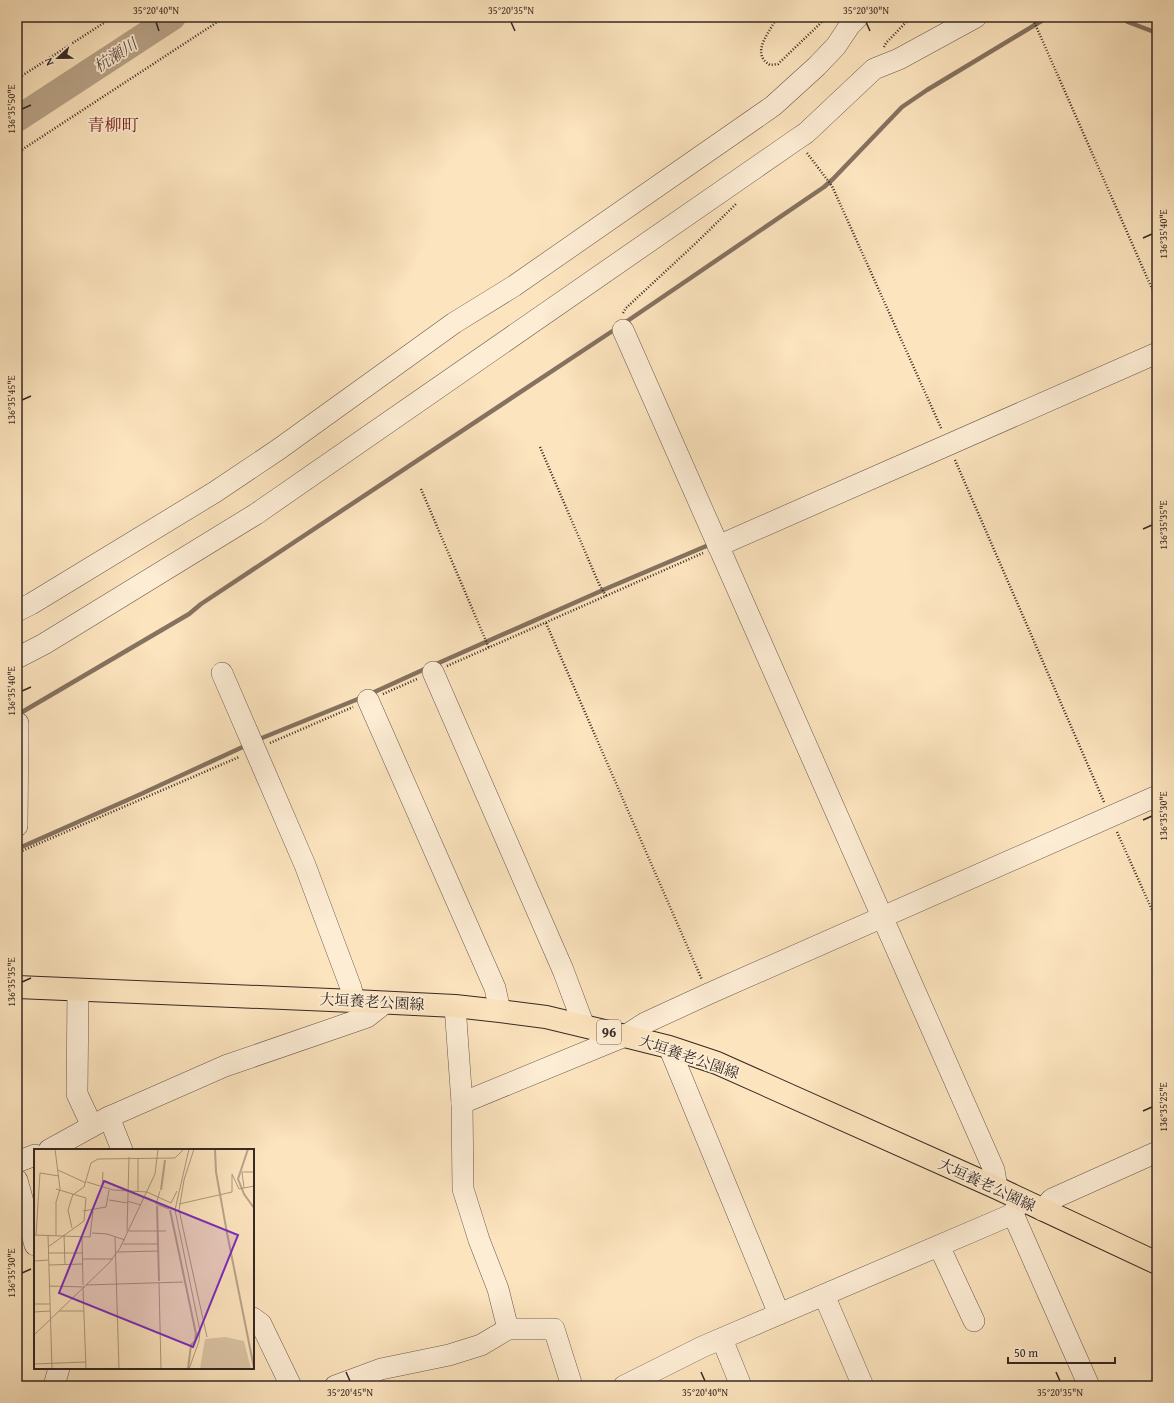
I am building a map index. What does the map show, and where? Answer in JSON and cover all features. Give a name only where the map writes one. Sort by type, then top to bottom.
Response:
[{"type":"main road","name":"大垣養老公園線","points":[[17,987],[455,1006],[546,1017],[584,1026],[669,1047],[717,1063],[997,1188],[1016,1206],[1042,1210],[1157,1263]]},
{"type":"street","points":[[17,611],[31,604],[201,500],[279,449],[454,323],[514,286],[773,106],[817,66],[836,46],[850,24],[858,17]]},
{"type":"street","points":[[17,658],[44,644],[256,514],[797,140],[874,69],[899,59],[976,17]]},
{"type":"street","points":[[623,330],[994,1170],[997,1188]]},
{"type":"street","points":[[718,546],[1157,352]]},
{"type":"street","points":[[433,672],[563,970],[584,1026]]},
{"type":"street","points":[[222,673],[305,865],[352,988],[354,1001]]},
{"type":"street","points":[[368,700],[495,988],[500,1011]]},
{"type":"street","points":[[17,826],[18,723]]},
{"type":"street","points":[[462,1103],[625,1036],[645,1023],[708,994],[1157,796]]},
{"type":"street","points":[[78,990],[77,1094],[121,1149]]},
{"type":"street","points":[[50,1149],[100,1122],[225,1066],[367,1017],[385,1003]]},
{"type":"street","points":[[455,1006],[462,1103],[463,1189],[479,1240],[498,1288],[508,1328]]},
{"type":"street","points":[[669,1047],[779,1314]]},
{"type":"street","points":[[1042,1210],[1052,1199],[1157,1152]]},
{"type":"street","points":[[17,1162],[34,1155]]},
{"type":"street","points":[[17,1180],[34,1241]]},
{"type":"street","points":[[624,1386],[702,1347],[939,1246],[1016,1206],[1089,1386]]},
{"type":"street","points":[[939,1246],[974,1321]]},
{"type":"street","points":[[824,1295],[863,1386]]},
{"type":"street","points":[[254,1319],[261,1324],[291,1386]]},
{"type":"street","points":[[335,1386],[381,1369],[449,1355],[481,1345],[508,1328],[554,1329],[572,1386]]},
{"type":"street","points":[[722,1339],[741,1386]]},
{"type":"street","points":[[54,1386],[59,1369]]},
{"type":"path","points":[[17,79],[112,17]]},
{"type":"path","points":[[17,153],[225,17]]},
{"type":"path","points":[[777,17],[762,46],[762,56],[765,62],[770,66],[778,64],[827,17]]},
{"type":"path","points":[[874,69],[886,43],[911,17]]},
{"type":"path","points":[[1032,18],[1157,300]]},
{"type":"path","points":[[797,140],[826,176],[832,186],[949,445],[1157,921]]},
{"type":"path","points":[[623,330],[620,317],[626,308],[740,201]]},
{"type":"path","points":[[540,447],[599,584],[606,596]]},
{"type":"path","points":[[421,490],[489,648]]},
{"type":"path","points":[[17,853],[489,648],[718,546]]},
{"type":"path","points":[[546,623],[708,994]]},
{"type":"waterway","name":"杭瀬川","points":[[17,119],[173,17]]},
{"type":"waterway","points":[[623,324],[824,187],[902,107],[927,90],[1048,17]]},
{"type":"waterway","points":[[1124,17],[1128,22],[1157,33]]},
{"type":"waterway","points":[[17,715],[189,614],[201,604],[617,328]]},
{"type":"waterway","points":[[434,665],[711,544]]},
{"type":"waterway","points":[[370,694],[427,668]]},
{"type":"waterway","points":[[257,740],[363,697]]},
{"type":"waterway","points":[[17,849],[247,745]]},
{"type":"district","name":"青柳町","points":[[113,125]]}]
